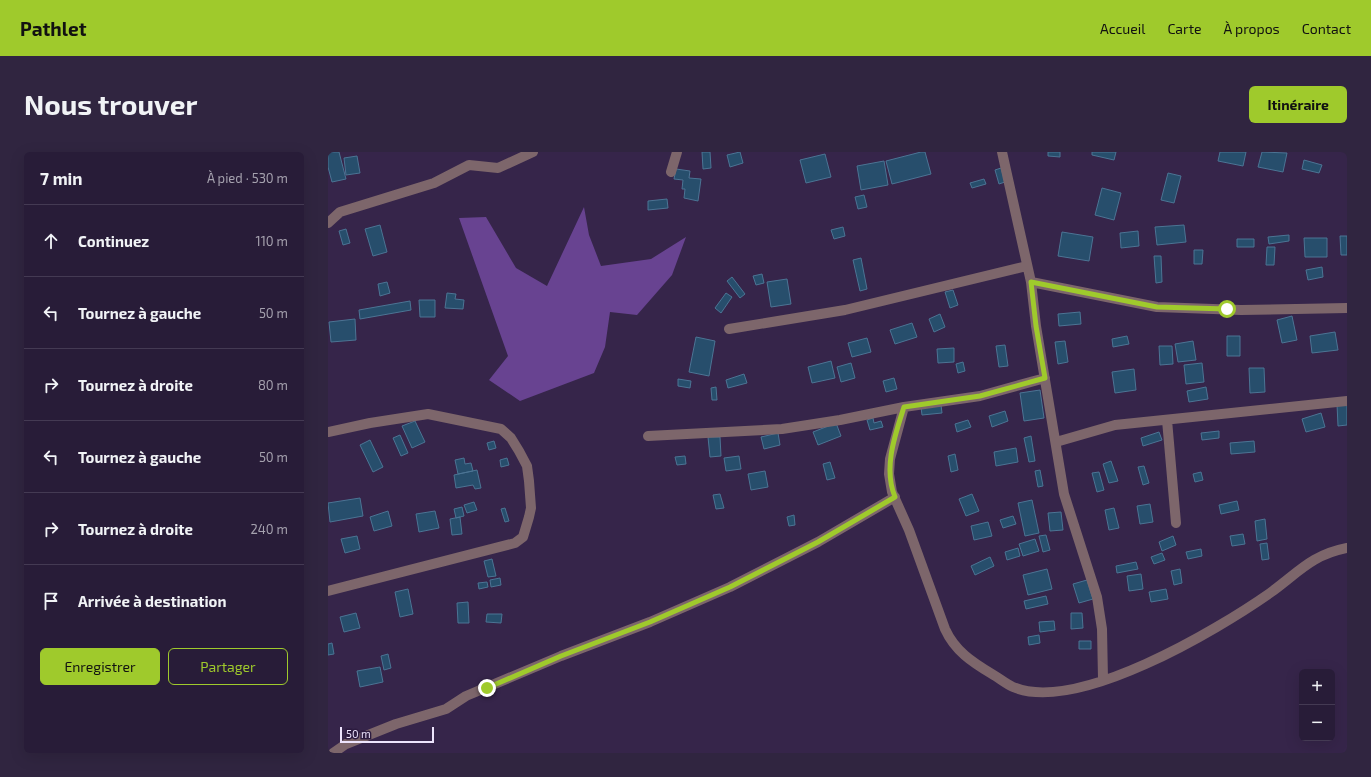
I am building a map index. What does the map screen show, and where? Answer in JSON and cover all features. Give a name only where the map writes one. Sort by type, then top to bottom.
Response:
[{"type":"street","points":[[328,223],[340,212],[434,182],[469,165],[498,168],[533,152]]},
{"type":"street","points":[[671,172],[677,152]]},
{"type":"street","points":[[1002,152],[1031,282],[1036,326],[1064,494],[1097,597],[1102,629],[1103,679]]},
{"type":"street","points":[[729,329],[845,310],[1027,266]]},
{"type":"street","points":[[1031,282],[1157,307],[1241,310],[1347,308]]},
{"type":"street","points":[[648,436],[782,429],[840,420],[904,407],[980,396],[1045,378]]},
{"type":"street","points":[[1056,442],[1115,425],[1347,402]]},
{"type":"street","points":[[904,407],[890,459],[889,474],[895,497],[909,530],[948,636],[959,651],[1013,687],[1033,691],[1056,691],[1131,671],[1157,660],[1252,604],[1318,557],[1347,548]]},
{"type":"street","points":[[328,432],[370,423],[428,414],[501,429],[511,438],[527,466],[531,508],[523,537],[515,543],[328,591]]},
{"type":"street","points":[[1167,420],[1176,523]]},
{"type":"street","points":[[333,753],[346,744],[389,727],[446,709],[466,696],[561,656],[650,622],[730,587],[818,542],[895,497]]},
{"type":"shaded area","points":[[584,207],[589,235],[601,266],[651,259],[686,237],[672,275],[637,315],[610,312],[605,347],[594,373],[520,401],[489,380],[508,356],[459,218],[486,217],[516,268],[547,286]]},
{"type":"building","points":[[328,152],[339,152],[346,179],[332,182],[328,167]]},
{"type":"building","points":[[702,152],[710,152],[711,168],[703,169]]},
{"type":"building","points":[[740,152],[743,163],[730,167],[727,155]]},
{"type":"building","points":[[925,152],[931,174],[892,184],[886,161]]},
{"type":"building","points":[[1048,152],[1060,152],[1060,157],[1048,156]]},
{"type":"building","points":[[1092,152],[1116,152],[1114,160],[1092,155]]},
{"type":"building","points":[[1220,152],[1246,152],[1243,166],[1218,161]]},
{"type":"building","points":[[1262,152],[1287,153],[1283,172],[1258,167]]},
{"type":"building","points":[[825,154],[831,177],[806,183],[800,160]]},
{"type":"building","points":[[357,156],[360,173],[346,175],[344,158]]},
{"type":"building","points":[[1304,160],[1322,165],[1319,173],[1302,169]]},
{"type":"building","points":[[884,161],[888,185],[861,190],[857,166]]},
{"type":"building","points":[[1001,168],[1005,182],[999,184],[995,170]]},
{"type":"building","points":[[676,169],[690,171],[689,178],[701,179],[698,201],[684,198],[685,189],[682,189],[683,180],[674,179]]},
{"type":"building","points":[[1168,173],[1181,176],[1174,203],[1161,200]]},
{"type":"building","points":[[984,179],[986,184],[972,188],[970,183]]},
{"type":"building","points":[[1102,188],[1121,193],[1114,220],[1095,215]]},
{"type":"building","points":[[864,195],[867,207],[858,209],[855,197]]},
{"type":"building","points":[[667,199],[668,208],[648,210],[648,201]]},
{"type":"building","points":[[380,225],[387,252],[373,256],[365,229]]},
{"type":"building","points":[[1184,225],[1186,242],[1157,245],[1155,227]]},
{"type":"building","points":[[843,227],[845,236],[834,239],[831,230]]},
{"type":"building","points":[[346,229],[350,243],[343,245],[339,231]]},
{"type":"building","points":[[1138,231],[1139,246],[1121,248],[1120,233]]},
{"type":"building","points":[[1062,232],[1093,237],[1089,261],[1058,256]]},
{"type":"building","points":[[1289,235],[1289,241],[1269,244],[1268,237]]},
{"type":"building","points":[[1340,236],[1347,236],[1347,255],[1341,255]]},
{"type":"building","points":[[1304,238],[1327,238],[1327,257],[1305,257]]},
{"type":"building","points":[[1237,239],[1254,239],[1254,247],[1237,247]]},
{"type":"building","points":[[1267,247],[1275,247],[1274,265],[1266,265]]},
{"type":"building","points":[[1194,250],[1203,250],[1202,264],[1194,264]]},
{"type":"building","points":[[1154,256],[1161,256],[1162,282],[1156,283]]},
{"type":"building","points":[[861,258],[867,289],[860,291],[853,260]]},
{"type":"building","points":[[1322,267],[1323,277],[1308,280],[1306,270]]},
{"type":"building","points":[[762,274],[764,283],[756,285],[753,276]]},
{"type":"building","points":[[732,277],[745,294],[740,298],[727,281]]},
{"type":"building","points":[[787,279],[791,304],[771,307],[767,282]]},
{"type":"building","points":[[387,282],[390,293],[380,296],[378,284]]},
{"type":"building","points":[[953,290],[958,305],[950,308],[945,292]]},
{"type":"building","points":[[447,293],[456,294],[455,299],[464,300],[463,309],[445,308]]},
{"type":"building","points":[[726,293],[732,297],[721,313],[715,308]]},
{"type":"building","points":[[419,300],[435,300],[435,317],[420,317]]},
{"type":"building","points":[[410,301],[411,310],[360,319],[359,310]]},
{"type":"building","points":[[1080,312],[1081,324],[1059,326],[1058,314]]},
{"type":"building","points":[[940,314],[945,327],[934,332],[929,319]]},
{"type":"building","points":[[1292,316],[1297,340],[1282,343],[1277,320]]},
{"type":"building","points":[[355,319],[356,340],[331,342],[329,322]]},
{"type":"building","points":[[912,323],[917,337],[895,344],[890,330]]},
{"type":"building","points":[[1335,332],[1338,350],[1312,353],[1310,336]]},
{"type":"building","points":[[1127,336],[1129,344],[1113,347],[1112,339]]},
{"type":"building","points":[[1227,336],[1240,336],[1240,356],[1227,356]]},
{"type":"building","points":[[696,337],[715,341],[709,376],[689,372]]},
{"type":"building","points":[[867,338],[871,352],[852,357],[848,343]]},
{"type":"building","points":[[1065,341],[1068,362],[1058,364],[1055,342]]},
{"type":"building","points":[[1193,341],[1196,360],[1178,362],[1175,344]]},
{"type":"building","points":[[1005,345],[1008,366],[999,367],[996,346]]},
{"type":"building","points":[[1159,346],[1172,346],[1173,364],[1160,365]]},
{"type":"building","points":[[954,348],[954,362],[938,363],[937,349]]},
{"type":"building","points":[[831,361],[835,378],[812,383],[808,367]]},
{"type":"building","points":[[963,362],[965,371],[958,373],[956,364]]},
{"type":"building","points":[[851,363],[855,378],[841,382],[837,367]]},
{"type":"building","points":[[1202,363],[1204,382],[1186,384],[1184,365]]},
{"type":"building","points":[[1249,368],[1264,368],[1265,392],[1250,393]]},
{"type":"building","points":[[1134,369],[1136,390],[1115,393],[1112,372]]},
{"type":"building","points":[[744,374],[747,383],[728,388],[726,380]]},
{"type":"building","points":[[894,378],[897,389],[886,392],[883,381]]},
{"type":"building","points":[[678,379],[691,381],[690,388],[678,386]]},
{"type":"building","points":[[716,387],[717,400],[712,400],[711,388]]},
{"type":"building","points":[[1206,387],[1208,399],[1189,402],[1187,391]]},
{"type":"building","points":[[1040,390],[1044,418],[1024,421],[1020,393]]},
{"type":"building","points":[[1347,403],[1347,425],[1338,426],[1337,404]]},
{"type":"building","points":[[941,405],[942,413],[922,415],[921,407]]},
{"type":"building","points":[[1005,411],[1008,421],[992,427],[989,416]]},
{"type":"building","points":[[1321,413],[1325,427],[1306,432],[1302,419]]},
{"type":"building","points":[[873,418],[874,423],[881,421],[883,427],[870,430],[867,420]]},
{"type":"building","points":[[968,420],[971,427],[957,432],[955,424]]},
{"type":"building","points":[[415,421],[425,442],[412,448],[402,426]]},
{"type":"building","points":[[836,423],[841,436],[818,445],[813,432]]},
{"type":"building","points":[[1219,431],[1219,438],[1202,440],[1201,433]]},
{"type":"building","points":[[1159,432],[1162,440],[1143,446],[1141,438]]},
{"type":"building","points":[[778,433],[780,445],[764,449],[761,437]]},
{"type":"building","points":[[400,435],[408,453],[401,456],[393,438]]},
{"type":"building","points":[[1031,436],[1035,461],[1029,462],[1024,438]]},
{"type":"building","points":[[708,437],[720,437],[721,456],[710,457]]},
{"type":"building","points":[[370,440],[383,467],[373,472],[360,445]]},
{"type":"building","points":[[494,441],[496,448],[489,450],[487,443]]},
{"type":"building","points":[[1254,441],[1255,452],[1231,454],[1230,443]]},
{"type":"building","points":[[1016,448],[1018,462],[996,466],[994,452]]},
{"type":"building","points":[[955,454],[958,470],[951,472],[948,456]]},
{"type":"building","points":[[685,456],[686,464],[677,465],[675,457]]},
{"type":"building","points":[[739,456],[741,469],[726,471],[724,458]]},
{"type":"building","points":[[464,458],[465,464],[471,463],[473,471],[458,474],[455,460]]},
{"type":"building","points":[[507,458],[509,465],[501,467],[500,460]]},
{"type":"building","points":[[1111,461],[1118,481],[1109,483],[1103,464]]},
{"type":"building","points":[[830,462],[835,478],[827,480],[823,464]]},
{"type":"building","points":[[1144,466],[1149,483],[1143,485],[1138,467]]},
{"type":"building","points":[[477,470],[481,488],[475,489],[473,485],[456,488],[454,475]]},
{"type":"building","points":[[1040,470],[1043,486],[1038,487],[1035,471]]},
{"type":"building","points":[[765,471],[768,487],[751,490],[748,474]]},
{"type":"building","points":[[1099,472],[1104,490],[1097,492],[1092,473]]},
{"type":"building","points":[[1201,472],[1203,480],[1195,482],[1193,474]]},
{"type":"building","points":[[720,494],[724,508],[716,509],[713,495]]},
{"type":"building","points":[[972,494],[979,511],[966,516],[959,499]]},
{"type":"building","points":[[360,498],[363,516],[330,522],[328,503]]},
{"type":"building","points":[[1032,500],[1039,533],[1025,536],[1018,503]]},
{"type":"building","points":[[1237,501],[1239,510],[1221,514],[1219,505]]},
{"type":"building","points":[[474,502],[477,510],[467,513],[464,505]]},
{"type":"building","points":[[1150,504],[1153,522],[1140,524],[1137,506]]},
{"type":"building","points":[[462,507],[464,516],[456,518],[454,509]]},
{"type":"building","points":[[505,508],[509,521],[505,522],[501,509]]},
{"type":"building","points":[[1114,508],[1119,528],[1109,530],[1105,510]]},
{"type":"building","points":[[388,511],[392,526],[374,531],[370,517]]},
{"type":"building","points":[[435,511],[439,528],[419,532],[416,514]]},
{"type":"building","points":[[1061,512],[1063,530],[1050,531],[1048,513]]},
{"type":"building","points":[[794,515],[795,525],[789,526],[787,517]]},
{"type":"building","points":[[1013,516],[1016,524],[1003,528],[1000,520]]},
{"type":"building","points":[[460,517],[462,534],[452,535],[450,519]]},
{"type":"building","points":[[1265,519],[1267,539],[1257,541],[1255,521]]},
{"type":"building","points":[[988,522],[992,536],[974,540],[971,526]]},
{"type":"building","points":[[1243,534],[1245,544],[1232,546],[1230,536]]},
{"type":"building","points":[[1046,535],[1050,550],[1043,552],[1039,536]]},
{"type":"building","points":[[357,536],[360,549],[345,553],[341,539]]},
{"type":"building","points":[[1173,536],[1176,545],[1162,551],[1159,542]]},
{"type":"building","points":[[1035,539],[1039,551],[1023,556],[1019,544]]},
{"type":"building","points":[[1267,543],[1269,559],[1262,560],[1260,544]]},
{"type":"building","points":[[1018,548],[1020,556],[1007,560],[1005,552]]},
{"type":"building","points":[[1201,549],[1202,556],[1188,559],[1186,552]]},
{"type":"building","points":[[1162,553],[1165,560],[1154,564],[1151,557]]},
{"type":"building","points":[[990,557],[994,566],[975,575],[971,566]]},
{"type":"building","points":[[492,559],[496,576],[488,577],[484,561]]},
{"type":"building","points":[[1136,562],[1138,569],[1117,573],[1116,566]]},
{"type":"building","points":[[1047,569],[1052,589],[1028,595],[1023,575]]},
{"type":"building","points":[[1180,569],[1182,583],[1174,585],[1171,571]]},
{"type":"building","points":[[1141,574],[1143,589],[1129,591],[1127,576]]},
{"type":"building","points":[[500,578],[501,585],[491,587],[490,580]]},
{"type":"building","points":[[1087,580],[1093,599],[1079,603],[1073,584]]},
{"type":"building","points":[[487,582],[488,587],[479,589],[478,583]]},
{"type":"building","points":[[408,589],[413,614],[400,617],[395,592]]},
{"type":"building","points":[[1166,589],[1168,599],[1151,602],[1149,592]]},
{"type":"building","points":[[1046,596],[1048,604],[1026,609],[1024,601]]},
{"type":"building","points":[[468,602],[469,623],[458,623],[457,603]]},
{"type":"building","points":[[356,613],[360,628],[344,632],[340,617]]},
{"type":"building","points":[[1071,613],[1082,613],[1083,628],[1071,629]]},
{"type":"building","points":[[487,614],[502,614],[501,623],[486,622]]},
{"type":"building","points":[[1054,621],[1055,630],[1040,632],[1039,622]]},
{"type":"building","points":[[1039,635],[1040,643],[1029,645],[1028,637]]},
{"type":"building","points":[[1079,641],[1091,641],[1091,649],[1079,649]]},
{"type":"building","points":[[332,643],[334,654],[328,655],[328,644]]},
{"type":"building","points":[[388,654],[391,668],[384,670],[381,656]]},
{"type":"building","points":[[380,667],[383,682],[360,687],[357,671]]},
{"type":"route","points":[[487,688],[561,656],[650,622],[730,587],[818,542],[895,497],[892,492],[889,474],[890,459],[904,407],[980,396],[1045,378],[1036,326],[1031,282],[1157,307],[1227,309]]}]
